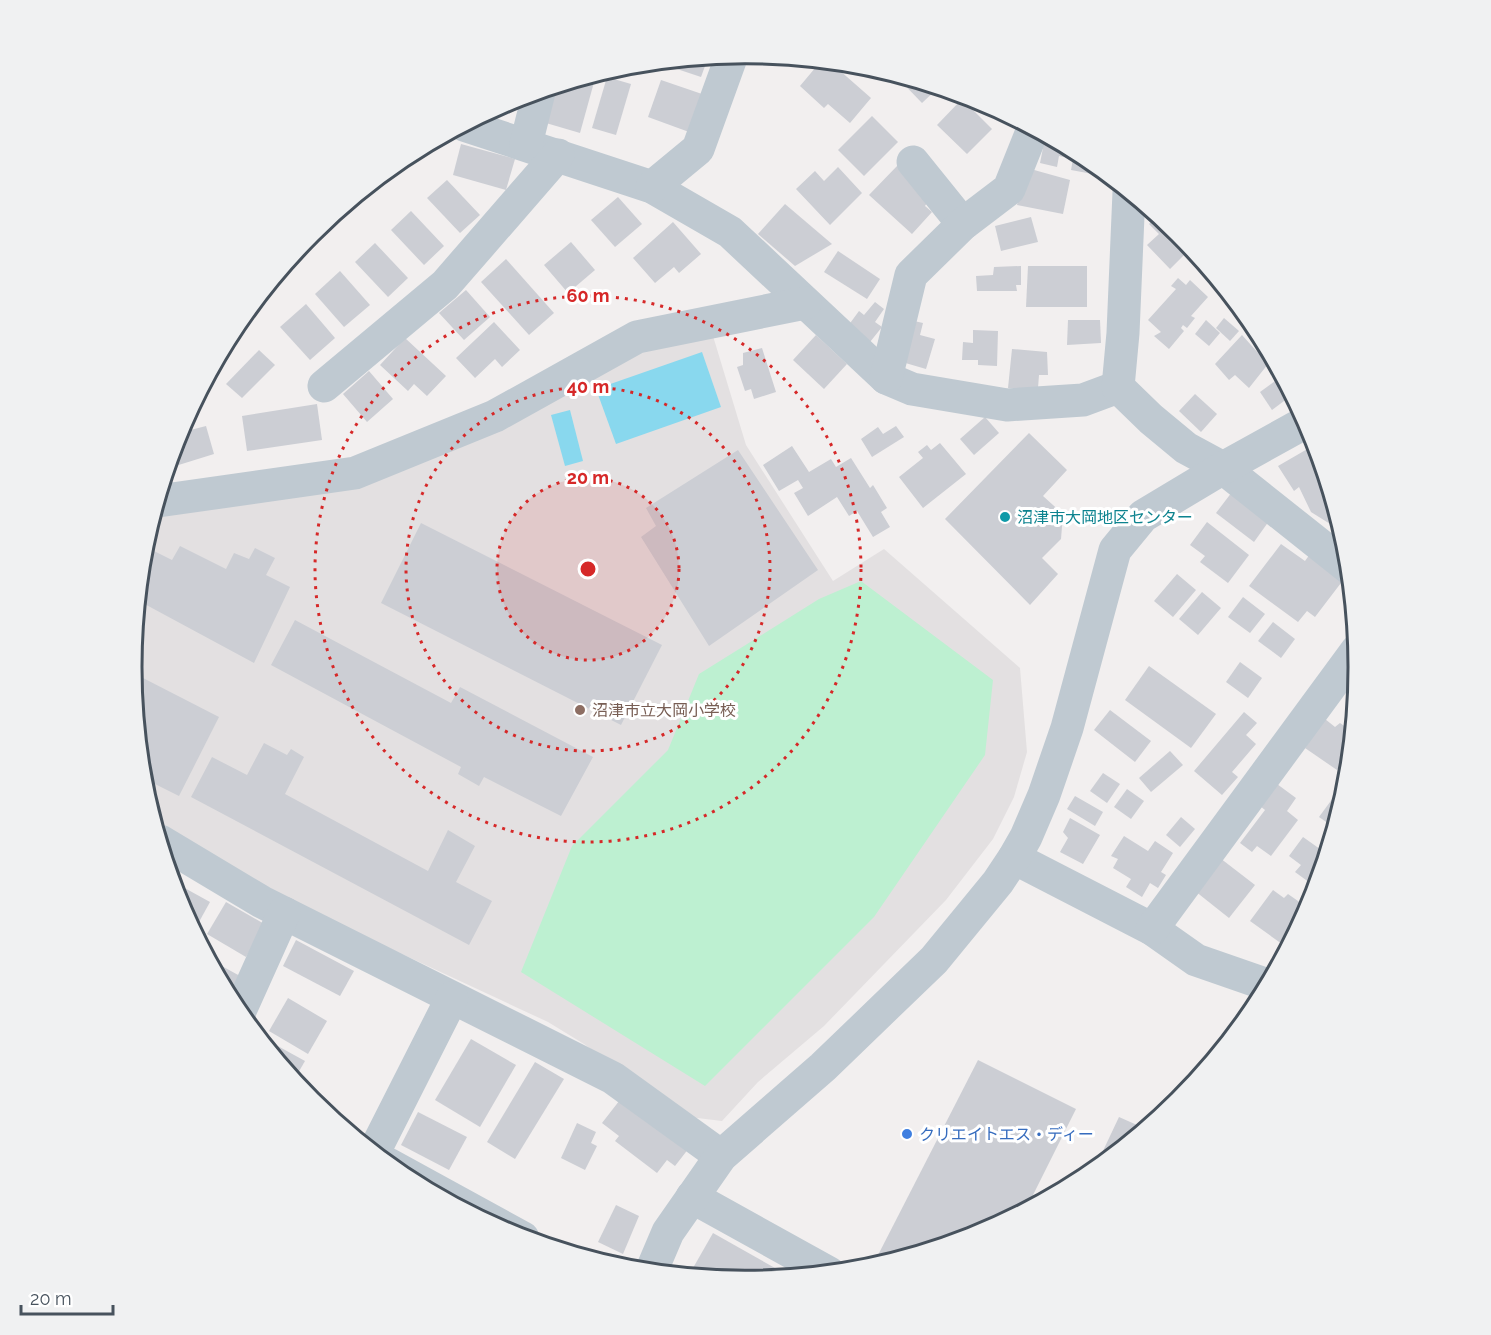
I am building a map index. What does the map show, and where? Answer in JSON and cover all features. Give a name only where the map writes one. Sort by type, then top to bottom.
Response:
[{"type":"street","points":[[652,187],[698,149],[728,65]]},
{"type":"street","points":[[526,144],[536,102]]},
{"type":"street","points":[[476,128],[652,187],[730,232],[886,378],[912,389],[1007,405],[1083,400],[1118,387]]},
{"type":"street","points":[[886,378],[911,275],[963,224],[1009,189],[1030,136]]},
{"type":"street","points":[[324,386],[445,285],[558,155]]},
{"type":"street","points":[[913,162],[963,224]]},
{"type":"street","points":[[1118,387],[1123,333],[1129,202]]},
{"type":"street","points":[[167,500],[355,473],[495,416],[637,337],[805,303]]},
{"type":"street","points":[[1118,387],[1186,448],[1223,468],[1338,560]]},
{"type":"street","points":[[655,1263],[668,1232],[721,1156],[823,1067],[934,960],[998,882],[1014,858],[1026,837],[1044,795],[1067,728],[1114,550],[1143,516],[1298,426]]},
{"type":"street","points":[[1152,929],[1348,662]]},
{"type":"street","points":[[170,847],[284,913],[613,1078],[721,1156]]},
{"type":"street","points":[[1014,858],[1152,929],[1196,960],[1260,982]]},
{"type":"street","points":[[243,1002],[284,913]]},
{"type":"street","points":[[377,1145],[452,998]]},
{"type":"street","points":[[692,1197],[816,1266]]},
{"type":"shaded area","name":"沼津市立大岡小学校","points":[[713,336],[746,445],[833,581],[884,549],[1020,668],[1027,752],[1014,797],[993,839],[946,900],[824,1026],[758,1082],[722,1121],[681,1116],[584,1044],[548,1022],[331,921],[165,831],[154,785],[148,746],[142,668],[144,628],[154,550],[167,500],[355,473],[638,347]]},
{"type":"green space","points":[[861,581],[993,680],[985,755],[874,917],[705,1086],[521,972],[572,846],[668,750],[699,674],[819,599]]},
{"type":"water","points":[[702,352],[721,407],[616,444],[596,389]]},
{"type":"water","points":[[570,410],[583,461],[565,466],[551,415]]},
{"type":"building","points":[[705,66],[701,77],[677,69]]},
{"type":"building","points":[[814,69],[842,73],[871,98],[850,123],[828,104],[824,108],[800,86]]},
{"type":"building","points":[[614,79],[631,84],[616,135],[592,128],[606,81]]},
{"type":"building","points":[[661,80],[702,94],[689,132],[648,117]]},
{"type":"building","points":[[594,84],[580,133],[546,123],[554,96]]},
{"type":"building","points":[[906,86],[931,94],[922,103]]},
{"type":"building","points":[[958,104],[971,108],[992,129],[967,154],[937,125]]},
{"type":"building","points":[[872,116],[898,142],[864,176],[838,150]]},
{"type":"building","points":[[1044,143],[1068,158],[1059,156],[1057,167],[1040,163]]},
{"type":"building","points":[[461,144],[515,159],[506,190],[453,175]]},
{"type":"building","points":[[1073,161],[1092,174],[1071,170]]},
{"type":"building","points":[[898,165],[930,198],[925,206],[932,212],[912,234],[869,195]]},
{"type":"building","points":[[838,167],[862,193],[830,225],[796,189],[815,171],[824,181]]},
{"type":"building","points":[[1027,168],[1070,180],[1063,214],[1017,205]]},
{"type":"building","points":[[447,180],[480,215],[460,233],[427,198]]},
{"type":"building","points":[[618,197],[642,224],[615,247],[591,220]]},
{"type":"building","points":[[785,204],[832,244],[795,266],[758,234]]},
{"type":"building","points":[[411,211],[444,246],[424,265],[391,230]]},
{"type":"building","points":[[1031,217],[1038,242],[1001,251],[995,226]]},
{"type":"building","points":[[673,222],[701,254],[679,273],[674,267],[655,283],[633,258]]},
{"type":"building","points":[[1151,222],[1185,254],[1170,269],[1147,245],[1159,234],[1149,224]]},
{"type":"building","points":[[571,242],[595,270],[568,293],[544,265]]},
{"type":"building","points":[[375,243],[408,278],[388,297],[355,262]]},
{"type":"building","points":[[838,251],[880,279],[867,299],[824,272]]},
{"type":"building","points":[[506,259],[554,313],[529,335],[481,282]]},
{"type":"building","points":[[1021,266],[1021,285],[1016,285],[1017,291],[977,291],[976,276],[993,275],[994,267]]},
{"type":"building","points":[[1028,266],[1087,266],[1087,307],[1026,307]]},
{"type":"building","points":[[340,271],[370,305],[344,327],[315,294]]},
{"type":"building","points":[[1178,278],[1186,285],[1190,280],[1208,297],[1191,316],[1195,318],[1187,328],[1183,325],[1181,328],[1184,331],[1169,349],[1154,336],[1161,332],[1148,320],[1176,289],[1171,286]]},
{"type":"building","points":[[466,290],[490,317],[464,340],[439,313]]},
{"type":"building","points":[[875,302],[884,309],[875,322],[882,327],[870,342],[848,326],[859,311],[864,315]]},
{"type":"building","points":[[306,304],[335,338],[310,360],[280,327]]},
{"type":"building","points":[[1224,318],[1239,331],[1230,341],[1216,328]]},
{"type":"building","points":[[1068,320],[1100,320],[1101,343],[1067,345]]},
{"type":"building","points":[[1206,320],[1220,333],[1209,346],[1195,334]]},
{"type":"building","points":[[914,321],[923,323],[920,335],[935,339],[926,369],[902,362]]},
{"type":"building","points":[[494,322],[520,350],[502,367],[495,359],[475,378],[456,358]]},
{"type":"building","points":[[973,330],[998,331],[997,366],[978,365],[978,360],[962,360],[963,342],[973,343]]},
{"type":"building","points":[[816,335],[847,364],[824,389],[793,360]]},
{"type":"building","points":[[1242,335],[1267,365],[1249,388],[1235,375],[1229,380],[1215,364]]},
{"type":"building","points":[[405,338],[446,376],[427,396],[414,384],[408,391],[380,365]]},
{"type":"building","points":[[762,348],[776,392],[754,399],[751,389],[745,391],[737,367],[743,365],[743,353]]},
{"type":"building","points":[[1012,349],[1047,352],[1048,375],[1039,375],[1038,388],[1008,388]]},
{"type":"building","points":[[259,350],[275,365],[242,398],[226,384]]},
{"type":"building","points":[[369,371],[393,399],[367,422],[343,394]]},
{"type":"building","points":[[1276,381],[1285,400],[1272,410],[1260,392]]},
{"type":"building","points":[[1195,394],[1217,414],[1201,432],[1179,411]]},
{"type":"building","points":[[317,404],[322,440],[247,451],[242,416]]},
{"type":"building","points":[[985,417],[999,433],[974,455],[960,439]]},
{"type":"building","points":[[206,426],[214,454],[178,465],[188,437],[191,430]]},
{"type":"building","points":[[896,426],[904,437],[872,457],[861,439],[878,427],[883,434]]},
{"type":"building","name":"沼津市大岡地区センター","points":[[1029,433],[1067,470],[1043,496],[1063,514],[1061,539],[1042,558],[1058,574],[1030,605],[945,519]]},
{"type":"building","points":[[940,443],[966,474],[923,508],[899,477],[923,458],[918,452],[927,445],[931,450]]},
{"type":"building","points":[[792,446],[809,472],[831,459],[836,467],[851,458],[870,488],[873,485],[887,508],[881,512],[890,527],[873,537],[857,511],[849,516],[837,497],[808,516],[794,493],[803,488],[798,480],[779,491],[763,465]]},
{"type":"building","points":[[1307,449],[1331,525],[1311,512],[1299,487],[1294,491],[1278,466]]},
{"type":"building","points":[[738,450],[818,570],[709,646],[641,537],[656,526],[646,508]]},
{"type":"building","points":[[1232,492],[1269,521],[1254,542],[1216,513]]},
{"type":"building","points":[[1207,522],[1249,555],[1228,583],[1200,562],[1205,556],[1190,545]]},
{"type":"building","points":[[421,523],[662,645],[621,725],[381,603]]},
{"type":"building","points":[[1281,544],[1305,561],[1310,554],[1341,577],[1342,582],[1315,617],[1307,611],[1298,622],[1249,586]]},
{"type":"building","points":[[180,546],[226,569],[234,553],[249,559],[255,548],[275,558],[266,575],[290,587],[254,663],[146,605],[154,551],[172,560]]},
{"type":"building","points":[[1177,574],[1196,590],[1173,617],[1154,601]]},
{"type":"building","points":[[1202,592],[1221,608],[1198,635],[1179,619]]},
{"type":"building","points":[[1243,597],[1265,614],[1250,633],[1228,617]]},
{"type":"building","points":[[295,620],[451,703],[460,687],[593,757],[561,816],[484,777],[479,786],[458,774],[461,767],[271,665]]},
{"type":"building","points":[[1273,622],[1295,639],[1281,658],[1258,641]]},
{"type":"building","points":[[1240,662],[1262,678],[1248,698],[1226,682]]},
{"type":"building","points":[[1149,666],[1216,714],[1191,748],[1125,700]]},
{"type":"building","points":[[143,679],[219,717],[179,796],[154,783]]},
{"type":"building","points":[[1110,710],[1151,741],[1135,762],[1094,730]]},
{"type":"building","points":[[1244,712],[1257,723],[1246,735],[1256,744],[1232,772],[1238,777],[1222,795],[1194,771]]},
{"type":"building","points":[[1325,719],[1335,727],[1340,723],[1345,726],[1340,766],[1337,770],[1305,748]]},
{"type":"building","points":[[264,743],[287,755],[291,749],[304,757],[285,794],[428,871],[448,830],[475,846],[456,882],[492,901],[469,945],[191,797],[212,757],[247,775]]},
{"type":"building","points":[[1170,751],[1183,765],[1151,792],[1139,778]]},
{"type":"building","points":[[1103,773],[1120,784],[1107,803],[1090,791]]},
{"type":"building","points":[[1277,784],[1296,798],[1287,811],[1298,820],[1271,856],[1257,846],[1252,852],[1240,843],[1265,810],[1260,806]]},
{"type":"building","points":[[1127,789],[1144,801],[1131,819],[1114,807]]},
{"type":"building","points":[[1075,796],[1103,812],[1095,826],[1067,809]]},
{"type":"building","points":[[1334,796],[1328,823],[1319,817]]},
{"type":"building","points":[[1181,817],[1195,829],[1180,847],[1166,835]]},
{"type":"building","points":[[1070,818],[1100,835],[1083,864],[1060,852],[1068,838],[1063,832]]},
{"type":"building","points":[[1124,836],[1148,851],[1155,841],[1173,853],[1161,872],[1166,875],[1158,888],[1150,883],[1142,897],[1126,887],[1131,879],[1113,868],[1118,859],[1111,856]]},
{"type":"building","points":[[1303,837],[1320,849],[1309,882],[1295,872],[1301,865],[1289,856]]},
{"type":"building","points":[[1220,858],[1255,885],[1229,918],[1195,891]]},
{"type":"building","points":[[184,888],[210,902],[199,922]]},
{"type":"building","points":[[1273,890],[1284,898],[1288,894],[1301,903],[1281,943],[1250,921]]},
{"type":"building","points":[[226,902],[266,925],[246,957],[207,934]]},
{"type":"building","points":[[296,940],[354,971],[340,996],[283,966]]},
{"type":"building","points":[[221,966],[240,976],[234,987]]},
{"type":"building","points":[[288,998],[327,1021],[308,1054],[269,1031]]},
{"type":"building","points":[[471,1039],[516,1065],[480,1127],[435,1100]]},
{"type":"building","points":[[275,1044],[305,1061],[299,1072]]},
{"type":"building","points":[[978,1060],[1076,1109],[1032,1198],[976,1225],[902,1250],[878,1256]]},
{"type":"building","points":[[535,1062],[564,1079],[515,1159],[487,1142]]},
{"type":"building","points":[[623,1096],[689,1148],[675,1166],[667,1160],[657,1173],[615,1141],[619,1136],[602,1123]]},
{"type":"building","points":[[418,1112],[467,1137],[449,1170],[401,1145]]},
{"type":"building","points":[[1119,1117],[1138,1125],[1113,1146],[1101,1154]]},
{"type":"building","points":[[577,1123],[596,1132],[591,1143],[597,1146],[585,1170],[561,1158]]},
{"type":"building","points":[[616,1205],[639,1216],[623,1254],[598,1242]]},
{"type":"building","points":[[713,1233],[777,1269],[746,1270],[693,1268]]},
{"type":"place","name":"沼津市大岡地区センター","points":[[1005,517]]},
{"type":"place","name":"沼津市立大岡小学校","points":[[580,710]]},
{"type":"place","name":"クリエイトエス・ディー","points":[[907,1134]]}]
